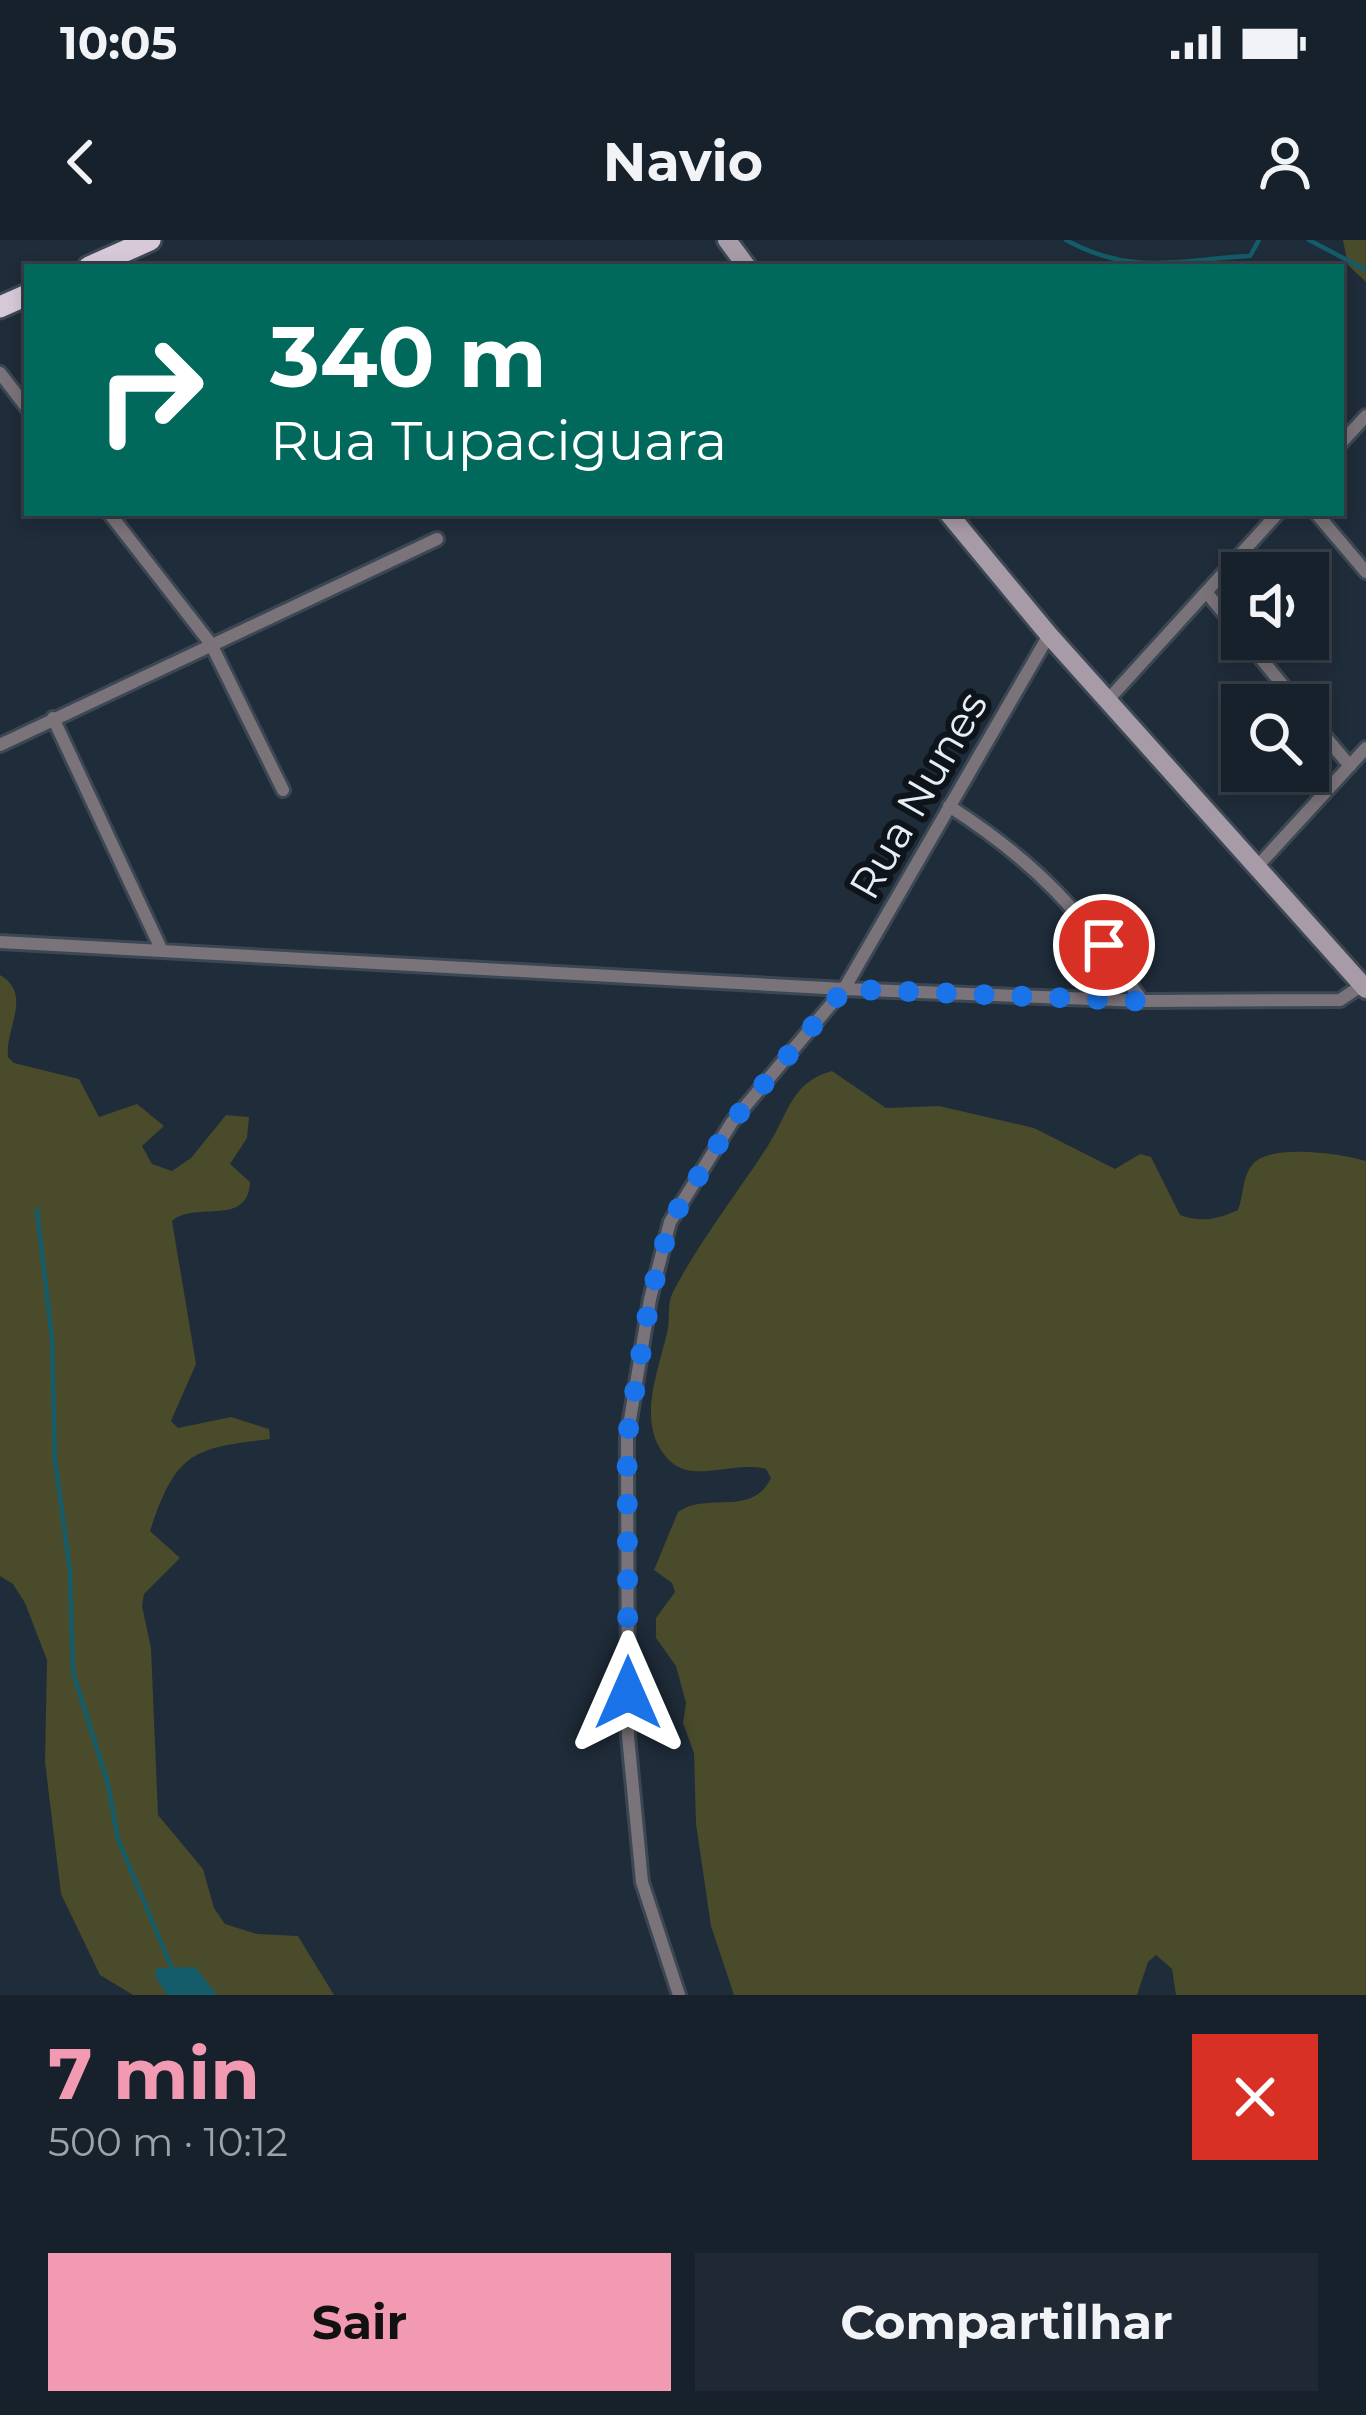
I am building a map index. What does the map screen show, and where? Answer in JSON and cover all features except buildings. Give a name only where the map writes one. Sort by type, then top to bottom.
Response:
[{"type":"highway","points":[[96,264],[150,240]]},
{"type":"main road","points":[[950,516],[1049,635],[1363,987]]},
{"type":"street","points":[[0,373],[24,404]]},
{"type":"street","points":[[1344,440],[1366,416]]},
{"type":"street","points":[[111,516],[211,644],[283,790]]},
{"type":"street","points":[[1108,700],[1275,516]]},
{"type":"street","points":[[1319,516],[1366,572]]},
{"type":"street","points":[[0,746],[437,539]]},
{"type":"street","points":[[1206,592],[1221,610]]},
{"type":"street","name":"Rua Nunes","points":[[679,1995],[642,1882],[628,1736],[627,1438],[670,1222],[732,1122],[844,989],[1049,635]]},
{"type":"street","points":[[1263,660],[1282,684]]},
{"type":"street","points":[[53,718],[162,950]]},
{"type":"street","points":[[1329,741],[1350,766]]},
{"type":"street","points":[[1255,869],[1366,748]]},
{"type":"street","points":[[949,806],[1012,847],[1085,918],[1142,1001]]},
{"type":"street","points":[[0,942],[1142,1001],[1340,1000],[1363,987]]},
{"type":"green space","points":[[1343,240],[1366,240],[1366,282],[1348,265]]},
{"type":"green space","points":[[0,975],[10,983],[16,1002],[8,1057],[14,1063],[79,1079],[99,1117],[137,1104],[164,1126],[142,1146],[152,1164],[172,1171],[191,1158],[226,1115],[249,1117],[247,1138],[230,1164],[250,1182],[247,1196],[231,1209],[182,1215],[172,1221],[196,1364],[171,1421],[178,1428],[231,1417],[269,1429],[270,1439],[222,1446],[190,1459],[169,1485],[150,1531],[180,1558],[144,1594],[142,1606],[151,1648],[158,1815],[203,1869],[214,1908],[225,1924],[257,1934],[298,1936],[334,1995],[133,1995],[100,1975],[61,1894],[45,1762],[47,1660],[25,1603],[13,1584],[0,1576]]},
{"type":"green space","points":[[832,1071],[886,1108],[939,1106],[1034,1128],[1115,1169],[1140,1154],[1151,1157],[1180,1215],[1196,1219],[1238,1210],[1247,1174],[1262,1158],[1307,1152],[1366,1161],[1366,1995],[1176,1995],[1172,1969],[1156,1955],[1148,1962],[1137,1995],[734,1995],[711,1926],[696,1824],[694,1753],[683,1723],[686,1703],[676,1666],[656,1638],[656,1618],[675,1592],[672,1583],[654,1570],[678,1512],[702,1503],[753,1497],[771,1478],[766,1469],[753,1467],[680,1468],[659,1447],[653,1431],[652,1396],[673,1292],[799,1091]]},
{"type":"water","points":[[195,1967],[217,1995],[167,1995],[155,1976],[157,1968]]},
{"type":"waterway","points":[[1066,240],[1113,259],[1157,263],[1250,256],[1259,240]]},
{"type":"waterway","points":[[1309,240],[1366,270]]},
{"type":"waterway","points":[[37,1210],[52,1339],[55,1460],[70,1571],[73,1672],[108,1784],[118,1839],[173,1971]]},
{"type":"route","points":[[628,1693],[627,1438],[650,1299],[670,1222],[732,1122],[844,989],[1142,1001],[1104,945]]}]
